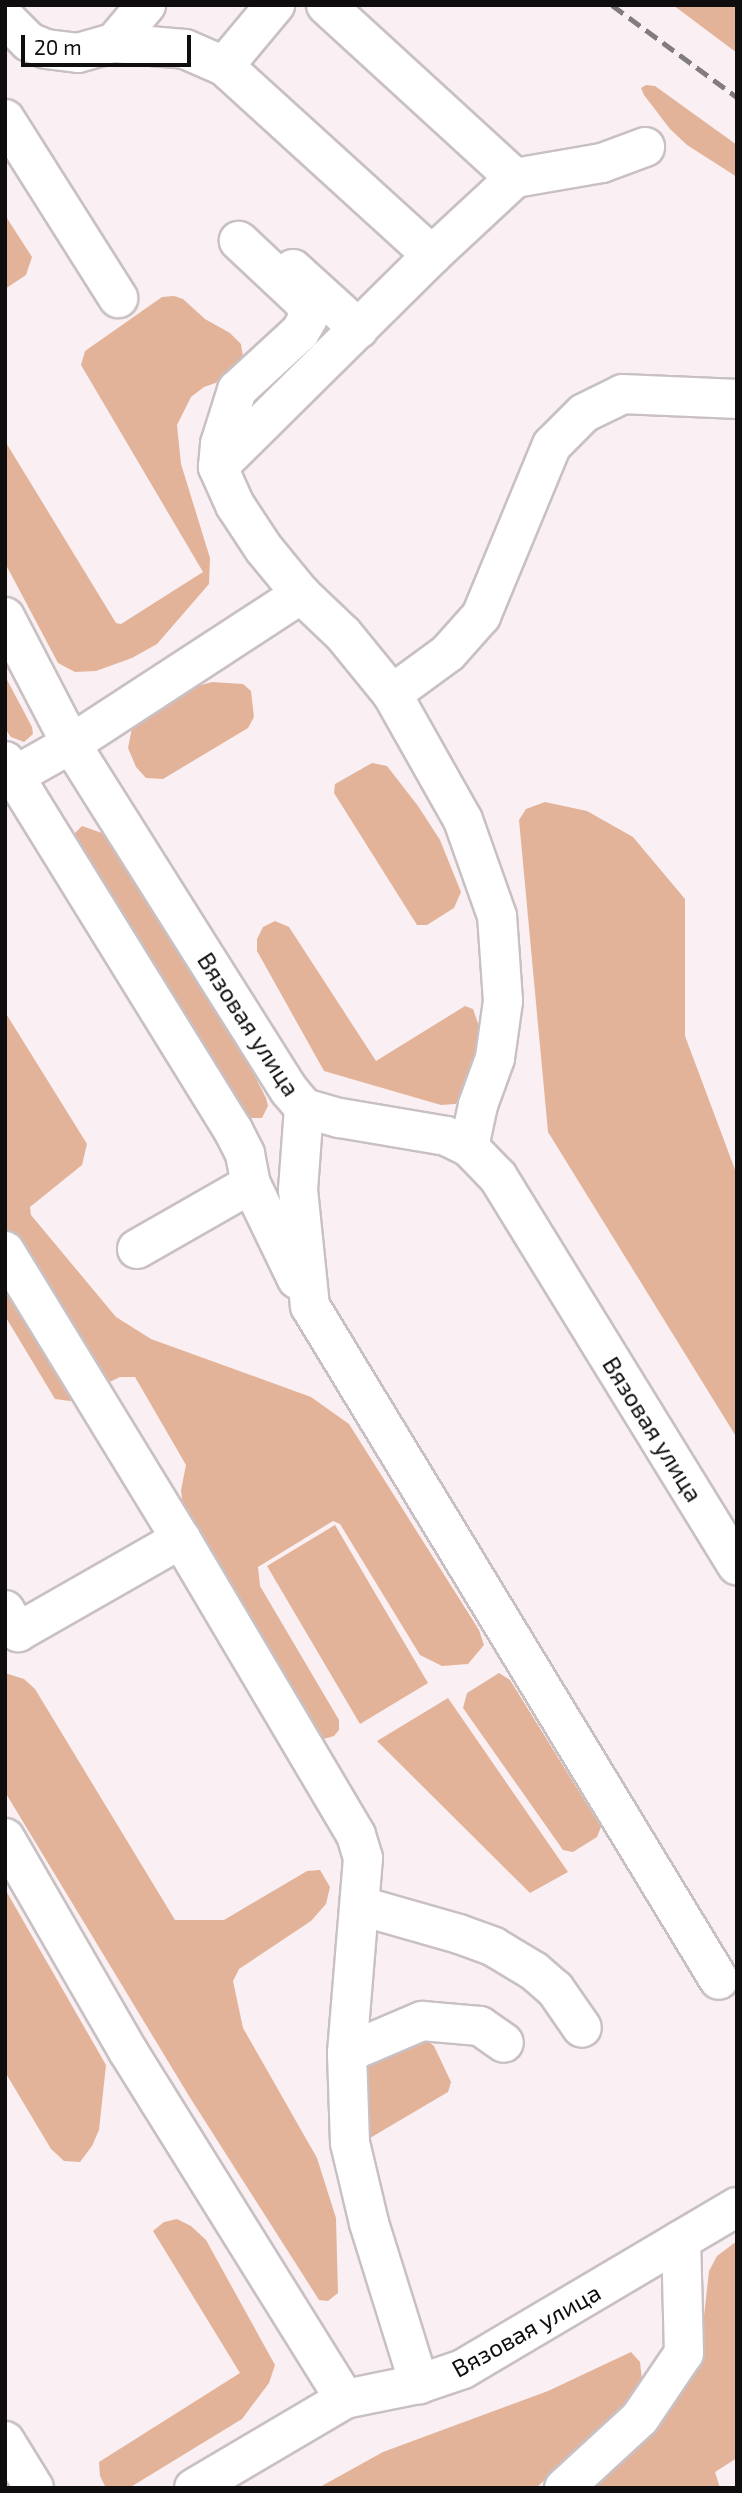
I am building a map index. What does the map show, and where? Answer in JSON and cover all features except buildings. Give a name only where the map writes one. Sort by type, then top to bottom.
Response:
[{"type":"street","points":[[114,43],[146,5]]},
{"type":"street","points":[[224,66],[275,5]]},
{"type":"street","points":[[326,5],[516,178]]},
{"type":"street","points":[[5,18],[29,42],[46,50],[78,53],[114,43],[185,49],[224,66],[432,255]]},
{"type":"street","points":[[5,119],[118,298]]},
{"type":"street","points":[[218,467],[432,255],[516,178],[602,163],[645,147]]},
{"type":"street","points":[[359,329],[245,235],[304,303],[308,318],[300,332],[237,390],[220,444],[218,467],[235,506],[264,550],[301,594],[343,634],[392,694],[463,820],[497,916],[503,1001],[495,1058],[478,1105],[469,1147]]},
{"type":"street","points":[[392,694],[448,653],[481,616],[552,445],[584,413],[623,394],[737,399]]},
{"type":"street","points":[[301,594],[71,744],[10,768],[233,1130],[245,1154],[251,1184],[310,1306],[719,1980]]},
{"type":"street","name":"Вязовая улица","points":[[5,617],[71,744],[289,1090],[304,1108],[340,1118],[446,1136],[469,1147],[498,1177],[737,1565]]},
{"type":"street","points":[[304,1108],[299,1203],[310,1306]]},
{"type":"street","points":[[137,1249],[251,1184]]},
{"type":"street","points":[[5,1251],[181,1539],[356,1835],[363,1858],[347,2053],[350,2143],[356,2174],[419,2384]]},
{"type":"street","points":[[5,1609],[18,1632],[181,1539]]},
{"type":"street","points":[[5,1838],[128,2051],[345,2399]]},
{"type":"street","points":[[361,1906],[459,1934],[494,1947],[555,1989],[582,2028]]},
{"type":"street","points":[[347,2053],[422,2021],[480,2026],[505,2043]]},
{"type":"street","name":"Вязовая улица","points":[[194,2488],[345,2399],[419,2384],[463,2369],[737,2207]]},
{"type":"street","points":[[564,2488],[640,2418],[684,2353],[681,2240]]},
{"type":"street","points":[[5,2441],[34,2488]]},
{"type":"shaded area","points":[[673,5],[737,5],[737,53]]},
{"type":"shaded area","points":[[646,85],[655,86],[737,145],[737,177],[687,145],[670,129],[644,95],[641,88]]},
{"type":"shaded area","points":[[5,215],[32,257],[26,275],[5,289]]},
{"type":"shaded area","points":[[174,296],[183,299],[205,319],[230,333],[241,344],[243,357],[239,367],[221,381],[204,387],[191,397],[177,425],[181,464],[210,558],[209,584],[157,644],[132,658],[96,671],[75,672],[58,663],[5,563],[5,441],[116,623],[121,624],[203,572],[81,365],[85,351],[162,297]]},
{"type":"shaded area","points":[[5,676],[32,727],[33,734],[24,742],[11,737],[5,729]]},
{"type":"shaded area","points":[[212,682],[243,684],[251,691],[254,717],[248,728],[163,779],[146,778],[136,767],[128,748],[132,728],[146,712],[177,692]]},
{"type":"shaded area","points":[[372,763],[387,766],[418,806],[440,840],[461,892],[454,908],[427,925],[417,925],[334,793],[335,784]]},
{"type":"shaded area","points":[[545,802],[587,811],[633,837],[685,899],[685,1036],[737,1175],[737,1438],[548,1132],[519,820],[526,809]]},
{"type":"shaded area","points":[[82,826],[102,833],[112,844],[245,1057],[266,1098],[268,1106],[262,1118],[247,1118],[77,845],[75,833]]},
{"type":"shaded area","points":[[275,921],[289,927],[376,1061],[465,1006],[473,1009],[481,1032],[469,1097],[455,1104],[441,1105],[324,1071],[257,951],[257,939],[263,927]]},
{"type":"shaded area","points":[[5,1012],[87,1144],[82,1165],[30,1207],[31,1215],[116,1317],[151,1339],[311,1397],[349,1424],[479,1630],[484,1645],[468,1664],[442,1666],[420,1655],[340,1524],[333,1521],[258,1567],[260,1586],[339,1720],[339,1730],[334,1736],[320,1740],[184,1516],[181,1490],[186,1465],[135,1377],[120,1377],[70,1401],[55,1399],[5,1316]]},
{"type":"shaded area","points":[[335,1525],[428,1683],[360,1724],[267,1566]]},
{"type":"shaded area","points":[[5,1673],[24,1679],[35,1689],[175,1920],[224,1920],[307,1871],[320,1870],[330,1887],[326,1904],[311,1921],[239,1969],[233,1981],[243,2028],[317,2158],[336,2218],[338,2293],[328,2301],[319,2300],[189,2096],[5,1792]]},
{"type":"shaded area","points":[[499,1673],[510,1680],[601,1827],[597,1837],[573,1852],[563,1850],[463,1708],[467,1693]]},
{"type":"shaded area","points":[[448,1698],[568,1872],[530,1893],[377,1741]]},
{"type":"shaded area","points":[[5,1889],[106,2065],[99,2130],[92,2146],[80,2162],[64,2161],[51,2149],[5,2072]]},
{"type":"shaded area","points":[[415,2039],[428,2041],[434,2046],[451,2082],[448,2092],[370,2138],[366,2135],[365,2056]]},
{"type":"shaded area","points":[[177,2219],[191,2226],[206,2240],[275,2365],[269,2383],[242,2419],[129,2488],[106,2488],[100,2476],[99,2462],[240,2373],[153,2231],[164,2222]]},
{"type":"shaded area","points":[[737,2241],[737,2458],[715,2472],[720,2488],[593,2488],[699,2361],[709,2271],[717,2256]]},
{"type":"shaded area","points":[[631,2352],[640,2362],[642,2380],[628,2404],[536,2488],[318,2488],[383,2452],[548,2391]]},
{"type":"railway","points":[[612,5],[737,97]]}]
